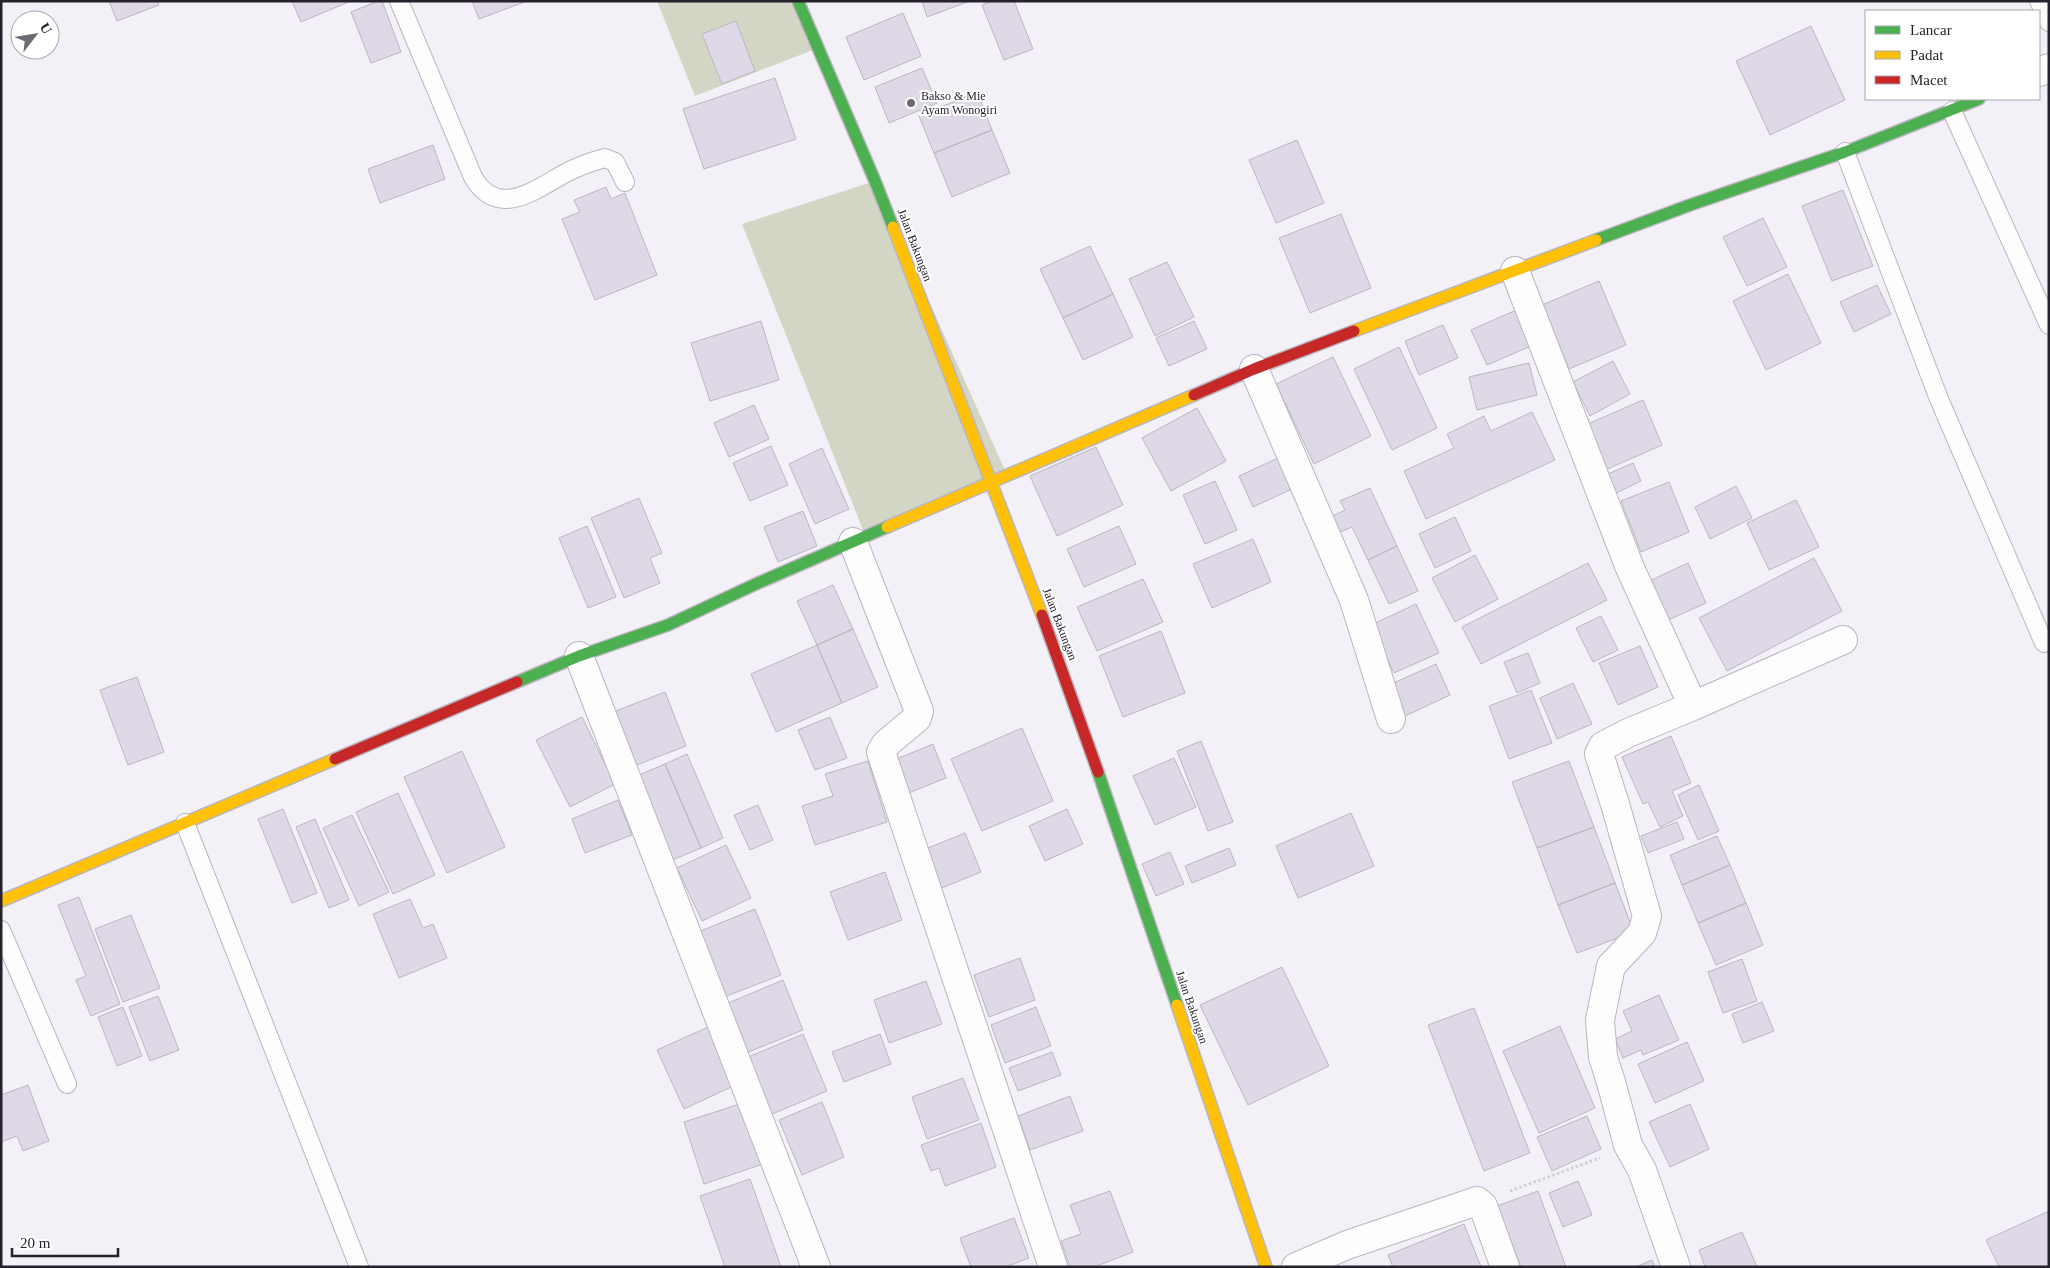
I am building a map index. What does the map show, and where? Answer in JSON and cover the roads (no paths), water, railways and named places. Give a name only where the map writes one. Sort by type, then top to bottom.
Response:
[{"type":"street","name":"Jalan Bakungan","points":[[798,1],[875,180],[1061,664],[1266,1267]]},
{"type":"street","points":[[1,901],[579,656],[668,625],[853,542],[1254,369],[1690,205],[1846,152],[1977,100]]},
{"type":"street","points":[[1514,271],[1630,568],[1693,706]]},
{"type":"street","points":[[1254,369],[1354,600],[1391,719]]},
{"type":"street","points":[[853,542],[919,711],[917,718],[886,744],[881,752],[1053,1267]]},
{"type":"street","points":[[1676,1267],[1642,1170],[1628,1146],[1603,1058],[1600,1020],[1611,966],[1642,933],[1647,916],[1600,754],[1603,746],[1628,733],[1843,640]]},
{"type":"street","points":[[579,656],[816,1267]]},
{"type":"street","points":[[1296,1267],[1347,1245],[1477,1201],[1482,1206],[1505,1267]]},
{"type":"lane","points":[[399,1],[473,178],[484,192],[499,198],[511,199],[536,191],[563,174],[585,164],[605,158],[615,162],[625,182]]},
{"type":"lane","points":[[2040,1],[2049,22]]},
{"type":"lane","points":[[1952,111],[2049,325]]},
{"type":"lane","points":[[1846,152],[1939,400],[2044,643]]},
{"type":"lane","points":[[185,823],[359,1267]]},
{"type":"lane","points":[[1,930],[67,1084]]},
{"type":"place","name":"Bakso & Mie Ayam Wonogiri","points":[[911,103]]}]
